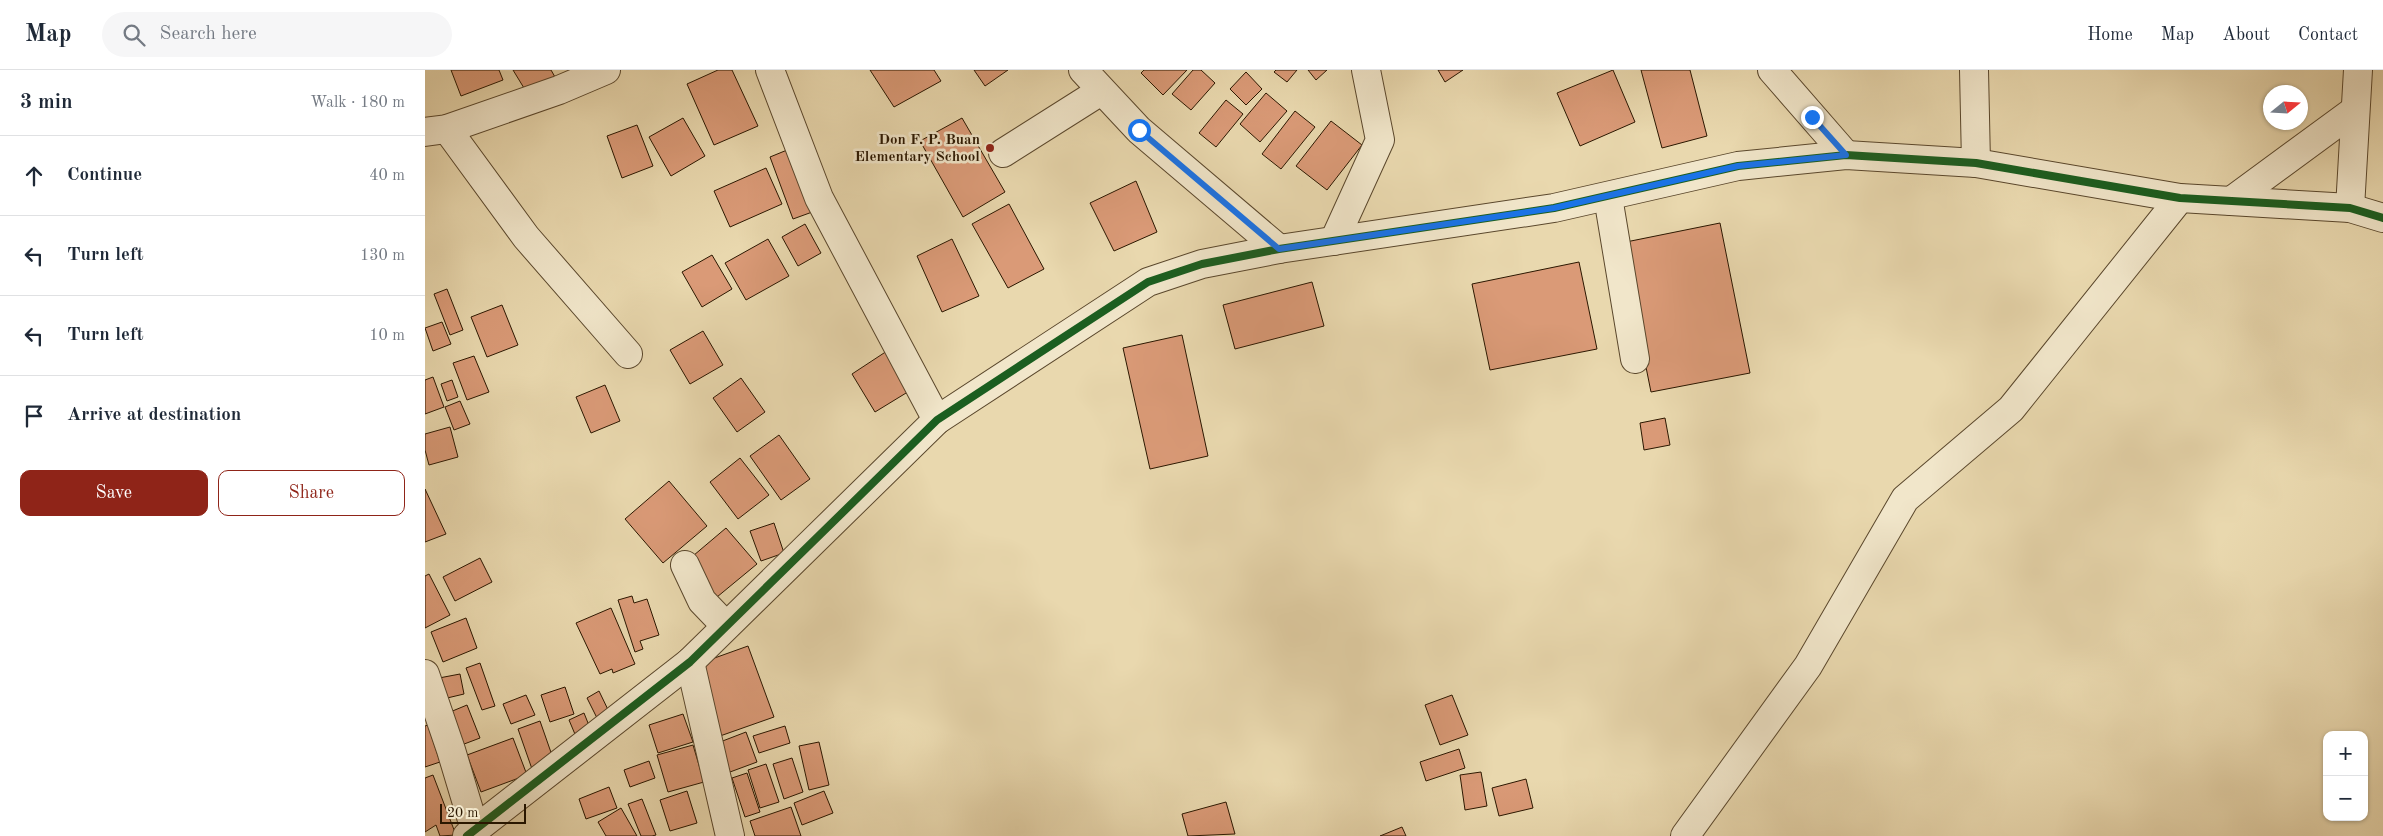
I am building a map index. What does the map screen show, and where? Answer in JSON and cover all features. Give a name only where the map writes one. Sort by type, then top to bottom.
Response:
[{"type":"street","points":[[606,70],[559,90],[436,130],[525,237],[628,354]]},
{"type":"street","points":[[770,70],[819,198],[937,420]]},
{"type":"street","points":[[1083,70],[1139,130],[1279,249]]},
{"type":"street","points":[[1334,241],[1380,140],[1366,70]]},
{"type":"street","points":[[1772,70],[1846,155]]},
{"type":"street","points":[[1974,70],[1976,162]]},
{"type":"street","points":[[2350,208],[2357,70]]},
{"type":"street","points":[[1003,154],[1101,90]]},
{"type":"street","points":[[2231,201],[2355,110]]},
{"type":"street","points":[[425,674],[451,750],[471,833],[690,662],[937,420],[1148,282],[1202,264],[1279,249],[1554,208],[1738,166],[1846,155],[1976,162],[2180,198],[2350,208],[2383,218]]},
{"type":"street","points":[[1608,196],[1635,360]]},
{"type":"street","points":[[1685,836],[1808,666],[1905,499],[2011,409],[2180,198]]},
{"type":"street","points":[[685,565],[703,600],[726,626]]},
{"type":"street","points":[[690,662],[730,836]]},
{"type":"building","points":[[451,70],[499,70],[503,80],[461,96]]},
{"type":"building","points":[[513,70],[551,70],[555,77],[527,93]]},
{"type":"building","points":[[718,70],[732,70],[758,126],[714,145],[687,84]]},
{"type":"building","points":[[870,70],[934,70],[941,81],[894,107]]},
{"type":"building","points":[[974,70],[1008,70],[985,86]]},
{"type":"building","points":[[1144,70],[1187,70],[1163,95],[1141,73]]},
{"type":"building","points":[[1193,70],[1201,70],[1215,83],[1191,110],[1172,94]]},
{"type":"building","points":[[1276,70],[1297,70],[1287,82],[1274,72]]},
{"type":"building","points":[[1308,70],[1327,70],[1316,80]]},
{"type":"building","points":[[1438,70],[1463,70],[1445,82]]},
{"type":"building","points":[[1613,70],[1635,122],[1580,146],[1557,93]]},
{"type":"building","points":[[1641,70],[1690,70],[1707,136],[1662,148]]},
{"type":"building","points":[[1246,72],[1262,89],[1246,105],[1230,89]]},
{"type":"building","points":[[1266,93],[1287,111],[1260,142],[1240,124]]},
{"type":"building","points":[[1226,100],[1243,114],[1216,147],[1199,133]]},
{"type":"building","points":[[1295,111],[1315,127],[1281,169],[1262,154]]},
{"type":"building","points":[[683,118],[705,156],[671,176],[649,137]]},
{"type":"building","points":[[962,118],[1005,192],[963,217],[920,141]]},
{"type":"building","points":[[1331,121],[1362,145],[1327,190],[1296,166]]},
{"type":"building","points":[[637,125],[653,166],[622,178],[607,136]]},
{"type":"building","points":[[792,148],[815,211],[793,219],[770,157]]},
{"type":"building","points":[[766,168],[782,204],[730,227],[714,191]]},
{"type":"building","points":[[1136,181],[1157,232],[1114,251],[1090,203]]},
{"type":"building","points":[[1009,204],[1044,269],[1008,288],[972,224]]},
{"type":"building","points":[[1720,223],[1750,373],[1651,392],[1621,243]]},
{"type":"building","points":[[805,224],[821,253],[798,266],[782,237]]},
{"type":"building","points":[[768,239],[789,276],[746,300],[725,263]]},
{"type":"building","points":[[952,239],[979,296],[942,312],[917,256]]},
{"type":"building","points":[[712,255],[732,289],[702,307],[682,272]]},
{"type":"building","points":[[1579,262],[1597,349],[1490,370],[1472,284]]},
{"type":"building","points":[[1312,282],[1324,326],[1235,349],[1223,305]]},
{"type":"building","points":[[447,289],[463,330],[450,335],[434,294]]},
{"type":"building","points":[[502,305],[518,345],[487,357],[471,317]]},
{"type":"building","points":[[442,322],[451,344],[433,351],[425,328]]},
{"type":"building","points":[[703,331],[723,365],[690,384],[670,350]]},
{"type":"building","points":[[1182,335],[1208,456],[1150,469],[1123,348]]},
{"type":"building","points":[[887,351],[911,390],[875,412],[852,374]]},
{"type":"building","points":[[474,356],[489,392],[467,400],[453,363]]},
{"type":"building","points":[[433,377],[444,407],[425,414],[425,380]]},
{"type":"building","points":[[741,378],[765,412],[737,432],[713,398]]},
{"type":"building","points":[[452,380],[458,397],[447,401],[441,384]]},
{"type":"building","points":[[605,385],[620,421],[591,433],[576,397]]},
{"type":"building","points":[[460,401],[470,424],[454,430],[445,407]]},
{"type":"building","points":[[1665,418],[1670,445],[1644,450],[1640,423]]},
{"type":"building","points":[[450,427],[458,457],[429,465],[425,450],[425,434]]},
{"type":"building","points":[[779,435],[810,479],[781,500],[750,456]]},
{"type":"building","points":[[740,458],[769,495],[738,519],[710,482]]},
{"type":"building","points":[[669,481],[707,526],[663,563],[625,519]]},
{"type":"building","points":[[425,489],[446,534],[425,542]]},
{"type":"building","points":[[774,523],[784,553],[761,561],[750,531]]},
{"type":"building","points":[[726,528],[757,564],[717,597],[687,561]]},
{"type":"building","points":[[480,558],[492,582],[455,601],[443,577]]},
{"type":"building","points":[[429,574],[450,615],[425,628],[425,576]]},
{"type":"building","points":[[632,596],[634,603],[647,599],[659,635],[640,641],[643,649],[635,652],[618,600]]},
{"type":"building","points":[[611,608],[635,664],[613,673],[612,669],[600,674],[576,623]]},
{"type":"building","points":[[466,618],[477,648],[443,662],[431,632]]},
{"type":"building","points":[[748,646],[774,717],[720,736],[695,665]]},
{"type":"building","points":[[480,663],[495,706],[482,710],[466,668]]},
{"type":"building","points":[[460,674],[464,694],[443,699],[439,678]]},
{"type":"building","points":[[565,687],[574,714],[550,722],[541,695]]},
{"type":"building","points":[[599,691],[612,718],[600,724],[587,698]]},
{"type":"building","points":[[526,695],[535,715],[511,724],[503,704]]},
{"type":"building","points":[[1452,695],[1468,735],[1440,745],[1425,705]]},
{"type":"building","points":[[467,705],[480,738],[451,749],[438,717]]},
{"type":"building","points":[[584,713],[592,733],[577,739],[569,720]]},
{"type":"building","points":[[683,714],[693,742],[658,753],[649,725]]},
{"type":"building","points":[[540,721],[554,761],[532,769],[518,729]]},
{"type":"building","points":[[428,725],[440,762],[425,767],[425,726]]},
{"type":"building","points":[[785,726],[790,743],[759,753],[753,736]]},
{"type":"building","points":[[746,732],[757,762],[730,772],[720,742]]},
{"type":"building","points":[[513,738],[527,775],[481,792],[467,755]]},
{"type":"building","points":[[819,742],[829,785],[809,790],[799,746]]},
{"type":"building","points":[[693,745],[704,782],[668,792],[657,755]]},
{"type":"building","points":[[1459,749],[1465,768],[1426,781],[1420,762]]},
{"type":"building","points":[[792,758],[803,792],[784,799],[773,764]]},
{"type":"building","points":[[649,761],[655,778],[630,787],[624,770]]},
{"type":"building","points":[[766,764],[779,802],[760,808],[748,770]]},
{"type":"building","points":[[1481,772],[1487,806],[1465,810],[1460,775]]},
{"type":"building","points":[[747,773],[760,812],[745,817],[732,778]]},
{"type":"building","points":[[433,775],[456,835],[440,836],[436,825],[425,832],[425,778]]},
{"type":"building","points":[[1526,779],[1533,808],[1499,816],[1492,788]]},
{"type":"building","points":[[609,787],[617,808],[586,819],[579,799]]},
{"type":"building","points":[[687,791],[697,823],[670,831],[660,800]]},
{"type":"building","points":[[824,791],[833,813],[802,825],[794,803]]},
{"type":"building","points":[[642,799],[656,835],[641,836],[628,804]]},
{"type":"building","points":[[1226,802],[1235,834],[1188,836],[1182,814]]},
{"type":"building","points":[[791,807],[801,836],[755,836],[750,821]]},
{"type":"building","points":[[621,808],[637,836],[606,836],[598,822]]},
{"type":"building","points":[[1402,827],[1406,836],[1380,836]]},
{"type":"cycle path","points":[[467,836],[690,662],[937,420],[1148,282],[1202,264],[1279,249],[1554,208],[1738,166],[1846,155],[1976,163],[2180,198],[2350,208],[2383,218]]},
{"type":"place","name":"Don F. P. Buan Elementary School","points":[[990,148]]},
{"type":"route","points":[[1139,130],[1279,249],[1554,208],[1738,166],[1846,155],[1812,117]]}]
